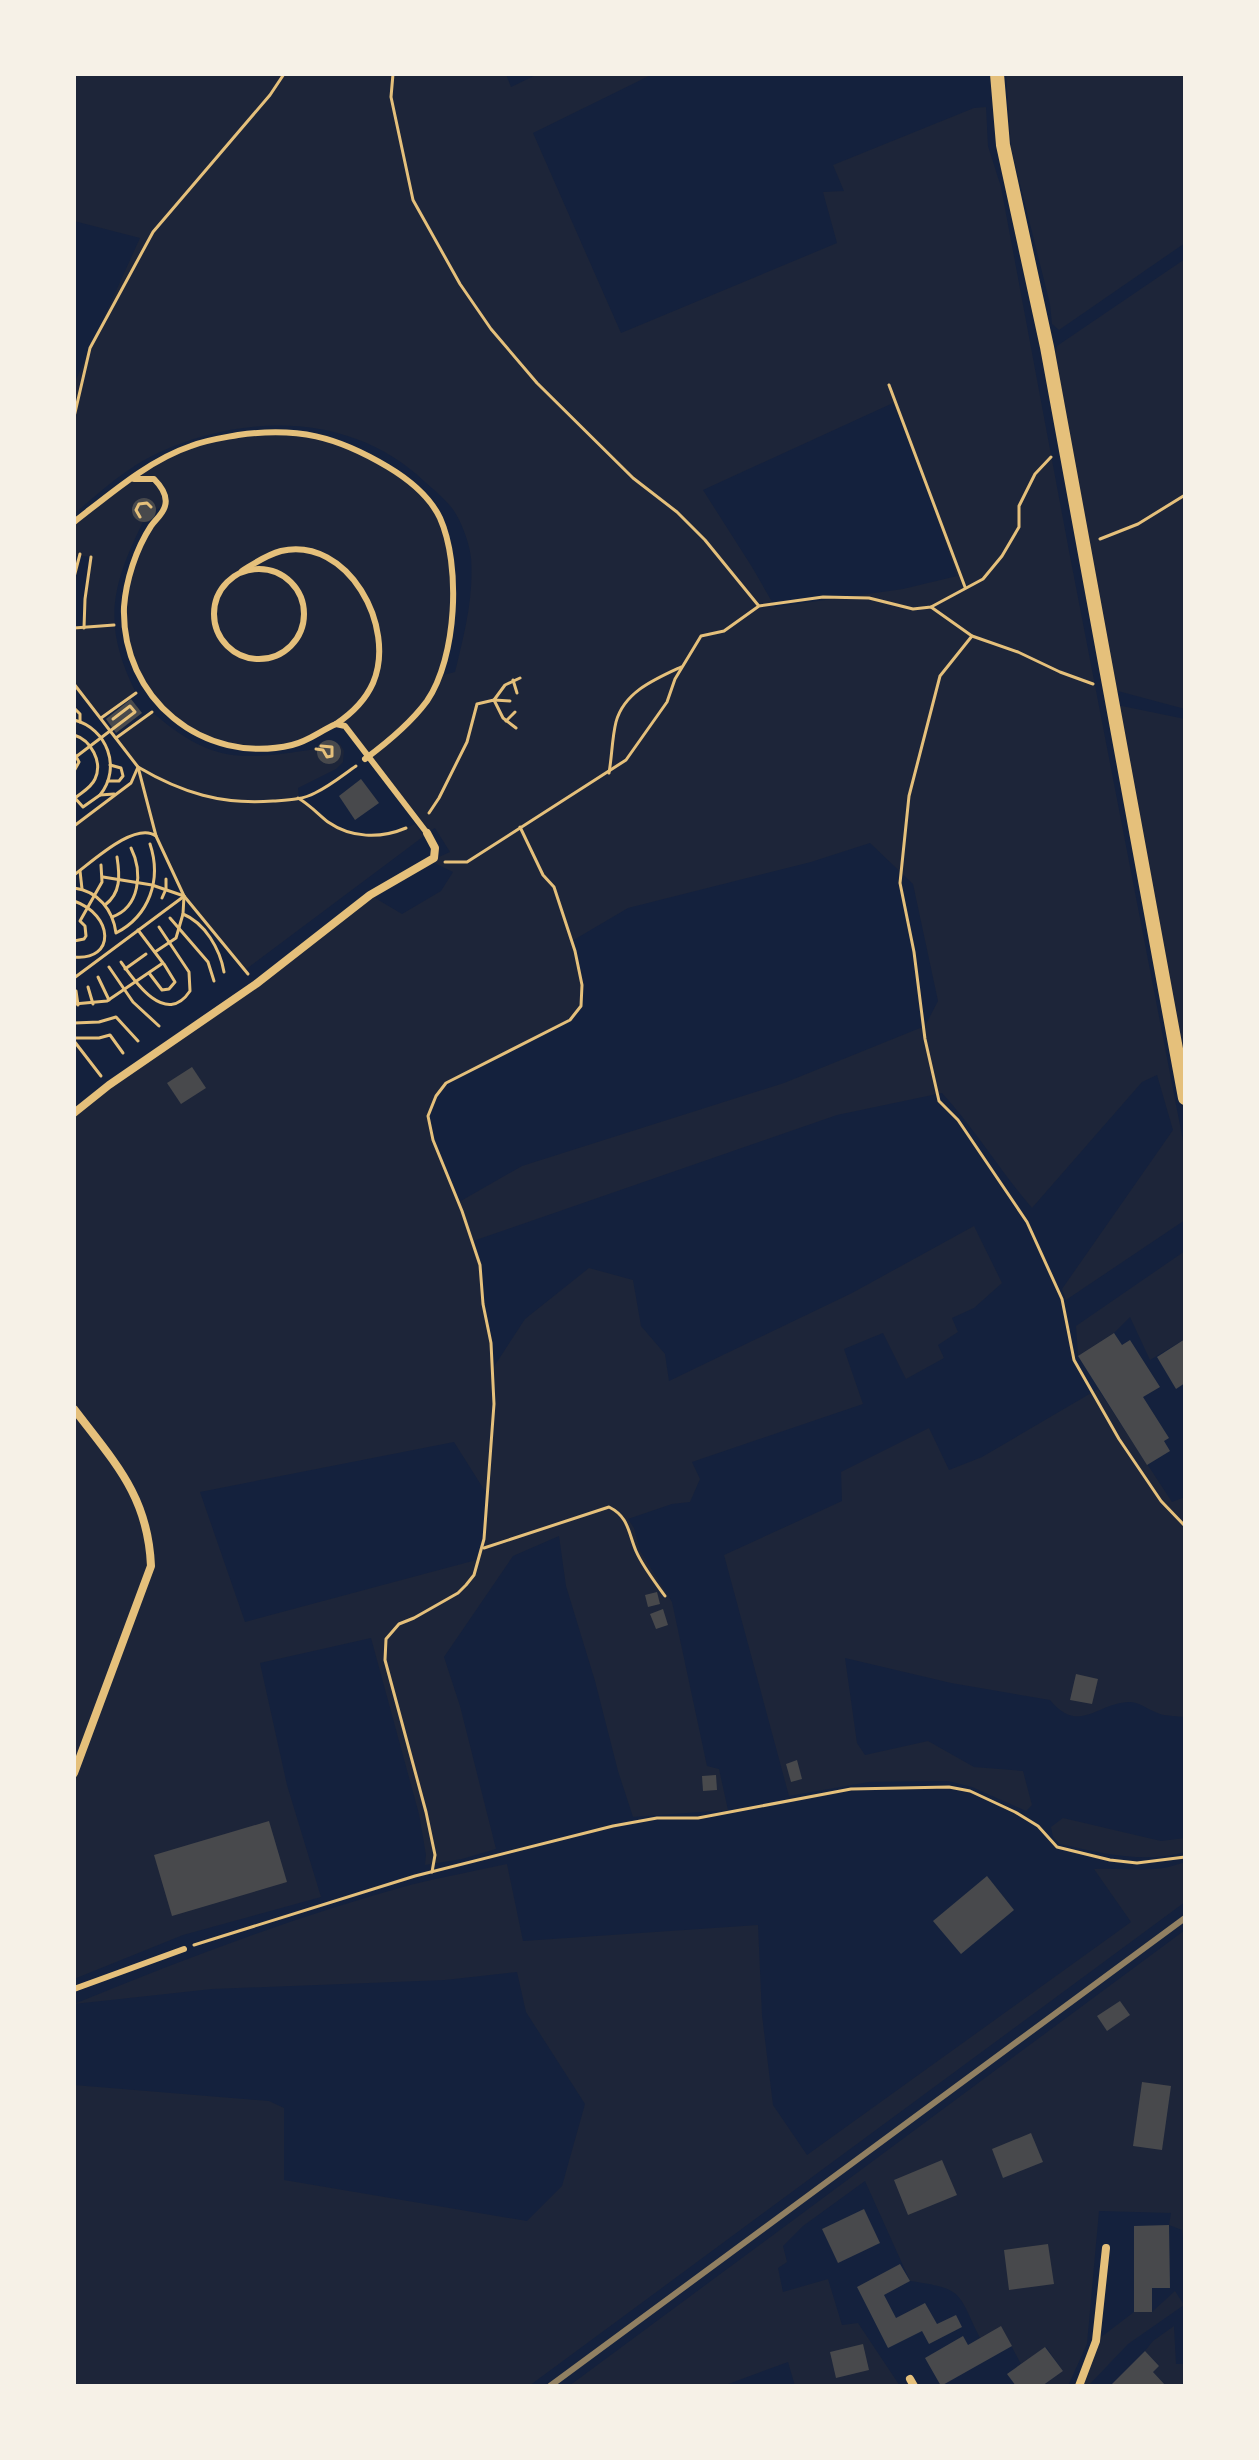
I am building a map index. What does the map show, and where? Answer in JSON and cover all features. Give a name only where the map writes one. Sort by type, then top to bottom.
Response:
[{"type":"street","points":[[997,74],[1003,145],[1045,336],[1185,1098]]},
{"type":"street","points":[[74,1113],[109,1085],[256,984],[370,895],[430,861],[436,852],[427,833]]},
{"type":"street","points":[[74,1409],[133,1491],[149,1534],[151,1566],[148,1581],[74,1773]]},
{"type":"street","points":[[1079,2386],[1096,2341],[1106,2248]]},
{"type":"lane","points":[[74,522],[133,479],[188,446],[216,439],[290,431],[354,447],[396,472],[429,501],[439,517],[449,549],[453,583],[452,617],[447,649],[428,698],[410,720],[367,758]]},
{"type":"lane","points":[[133,479],[154,479],[165,496],[166,504],[149,530],[132,567],[124,605],[126,640],[132,662],[154,699],[171,717],[204,738],[238,746],[259,749],[291,745],[316,737],[356,708],[373,683],[379,651],[371,609],[349,574],[332,561],[301,550],[265,556],[229,579],[219,592],[214,607],[214,622],[219,636],[227,647],[239,655],[253,659],[280,655],[292,646],[304,621],[304,605],[298,590],[288,578],[274,570],[258,568],[242,571]]},
{"type":"lane","points":[[336,724],[345,726],[427,833]]},
{"type":"lane","points":[[74,1989],[184,1949]]},
{"type":"path","points":[[74,417],[90,348],[153,232],[270,95],[284,74]]},
{"type":"path","points":[[393,74],[391,97],[413,200],[460,284],[483,318],[558,404],[633,478],[677,512],[705,540],[759,606]]},
{"type":"path","points":[[889,385],[965,587]]},
{"type":"path","points":[[430,861],[467,862],[626,760],[667,702],[682,667],[701,636],[724,631],[759,606],[823,597],[869,598],[913,609],[931,607],[983,579],[1002,556],[1019,527],[1019,506],[1035,474],[1063,441]]},
{"type":"path","points":[[1082,544],[1138,524],[1185,495]]},
{"type":"path","points":[[144,503],[136,510],[145,518]]},
{"type":"path","points":[[74,577],[80,554]]},
{"type":"path","points":[[84,628],[91,557]]},
{"type":"path","points":[[931,607],[972,636],[1018,652],[1109,693]]},
{"type":"path","points":[[74,628],[115,628],[115,617]]},
{"type":"path","points":[[972,636],[940,676],[909,796],[900,883],[914,952],[925,1039],[939,1101],[958,1120],[1027,1222],[1062,1299],[1074,1360],[1127,1451],[1161,1501],[1185,1526]]},
{"type":"path","points":[[609,773],[615,723],[624,702],[649,682],[682,667]]},
{"type":"path","points":[[516,728],[506,721],[494,700],[500,689],[520,678]]},
{"type":"path","points":[[513,680],[517,693]]},
{"type":"path","points":[[101,718],[137,694],[131,683]]},
{"type":"path","points":[[75,686],[138,767],[156,836],[184,896],[256,984]]},
{"type":"path","points":[[298,798],[329,822],[354,834],[385,835],[419,822],[439,798],[462,752],[471,733],[472,716],[477,704],[494,700],[510,701]]},
{"type":"path","points":[[145,704],[161,719]]},
{"type":"path","points":[[74,771],[79,766],[76,754],[135,712],[130,706],[113,719]]},
{"type":"path","points":[[74,708],[80,714],[80,722]]},
{"type":"path","points":[[116,738],[152,712]]},
{"type":"path","points":[[506,721],[515,712]]},
{"type":"path","points":[[74,720],[90,726],[102,738],[109,753],[108,781],[100,795],[83,807],[74,798],[88,789],[96,777],[96,757],[82,737],[74,735]]},
{"type":"path","points":[[308,751],[323,750],[325,757],[332,756],[332,747],[320,745]]},
{"type":"path","points":[[138,767],[169,785],[208,798],[254,802],[314,794],[367,758]]},
{"type":"path","points":[[108,781],[119,781],[123,776],[121,768],[110,765]]},
{"type":"path","points":[[74,826],[131,783],[138,767]]},
{"type":"path","points":[[100,795],[118,793]]},
{"type":"path","points":[[432,1872],[435,1855],[385,1660],[386,1639],[399,1624],[458,1593],[474,1575],[482,1549],[494,1404],[491,1343],[483,1304],[480,1265],[433,1140],[428,1116],[436,1096],[446,1083],[570,1020],[581,1006],[580,974],[554,887],[539,868],[535,853],[520,827]]},
{"type":"path","points":[[74,875],[133,834],[148,832],[156,836]]},
{"type":"path","points":[[74,888],[82,889],[105,905],[116,933],[126,928],[146,908],[154,865],[150,844]]},
{"type":"path","points":[[112,917],[129,907],[135,895],[137,870],[131,848]]},
{"type":"path","points":[[105,905],[116,893],[119,879],[117,857]]},
{"type":"path","points":[[80,921],[95,897],[102,877],[101,865]]},
{"type":"path","points":[[80,871],[82,889]]},
{"type":"path","points":[[102,877],[137,881],[184,896]]},
{"type":"path","points":[[162,898],[166,879]]},
{"type":"path","points":[[155,952],[171,942],[180,928],[184,896]]},
{"type":"path","points":[[74,978],[184,896]]},
{"type":"path","points":[[74,901],[89,907],[101,920],[104,940],[93,954],[74,957]]},
{"type":"path","points":[[183,914],[192,918],[211,940],[224,972]]},
{"type":"path","points":[[74,918],[85,926],[86,936],[74,941]]},
{"type":"path","points":[[170,918],[208,962],[214,981]]},
{"type":"path","points":[[121,962],[144,993],[160,1003],[175,1003],[186,997],[192,983],[189,972],[159,927]]},
{"type":"path","points":[[126,928],[131,936]]},
{"type":"path","points":[[138,930],[172,975],[175,982],[173,987],[162,990],[149,973]]},
{"type":"path","points":[[125,969],[146,954]]},
{"type":"path","points":[[76,991],[76,1004],[109,1000],[163,963]]},
{"type":"path","points":[[109,967],[142,1012],[159,1026]]},
{"type":"path","points":[[98,977],[109,1000]]},
{"type":"path","points":[[88,987],[93,1004]]},
{"type":"path","points":[[74,1023],[99,1022],[116,1017],[138,1041]]},
{"type":"path","points":[[74,1040],[110,1035],[123,1053]]},
{"type":"path","points":[[74,1040],[109,1085]]},
{"type":"path","points":[[482,1549],[609,1507],[620,1513],[630,1529],[636,1551],[665,1596]]},
{"type":"path","points":[[184,1949],[271,1919],[432,1872],[628,1823],[657,1818],[698,1818],[851,1789],[920,1786],[970,1791],[1038,1826],[1057,1847],[1137,1863],[1185,1857]]},
{"type":"shaded area","points":[[74,74],[506,74],[511,87],[538,74],[653,74],[533,133],[621,333],[837,243],[823,192],[844,191],[833,165],[974,108],[986,107],[988,146],[1001,187],[1185,1151],[1185,1220],[1066,1300],[1062,1289],[1173,1130],[1157,1075],[1142,1082],[1032,1208],[942,1093],[837,1115],[473,1241],[480,1265],[493,1368],[525,1319],[589,1268],[633,1280],[641,1326],[665,1354],[669,1381],[852,1293],[974,1226],[1002,1283],[974,1308],[952,1318],[958,1332],[938,1345],[944,1358],[906,1379],[883,1333],[844,1349],[863,1404],[692,1462],[700,1479],[690,1502],[672,1504],[628,1519],[634,1528],[640,1551],[672,1602],[707,1766],[719,1769],[728,1810],[633,1817],[566,1586],[559,1536],[513,1556],[444,1657],[460,1706],[496,1849],[425,1865],[419,1814],[371,1638],[260,1663],[287,1785],[321,1897],[183,1935],[74,1979],[74,1113],[256,984],[370,895],[402,914],[441,891],[453,872],[430,861],[450,852],[435,828],[427,833],[345,726],[336,724],[316,737],[277,748],[218,742],[171,717],[132,662],[124,619],[132,567],[165,505],[156,510],[150,520],[143,522],[124,567],[115,606],[118,647],[136,693],[101,718],[74,684],[74,628],[83,628],[91,557],[74,555],[74,522],[138,475],[188,446],[277,430],[354,447],[415,487],[439,517],[449,549],[452,617],[439,676],[455,672],[468,616],[472,573],[469,546],[458,517],[425,482],[396,459],[365,442],[297,426],[261,426],[226,431],[158,453],[124,473],[74,514],[74,384],[140,238],[74,221]],"holes":[[[893,403],[919,466],[957,576],[903,589],[775,607],[703,490]],[[870,843],[913,884],[938,1001],[925,1026],[784,1083],[522,1166],[459,1202],[433,1140],[428,1116],[436,1096],[446,1083],[466,1071],[570,1020],[582,991],[572,941],[628,908],[811,862]],[[454,1442],[488,1496],[480,1559],[245,1622],[200,1492]]]},
{"type":"shaded area","points":[[1006,74],[1185,74],[1185,243],[1059,330],[1052,324],[1050,304],[1011,148]]},
{"type":"shaded area","points":[[1185,259],[1185,709],[1114,690],[1055,353],[1057,346]]},
{"type":"shaded area","points":[[1117,705],[1185,719],[1185,1061]]},
{"type":"shaded area","points":[[152,712],[193,742],[229,754],[268,755],[317,749],[320,760],[331,763],[340,755],[340,744],[344,751],[343,762],[336,769],[298,788],[299,798],[327,819],[352,832],[380,835],[415,824],[424,836],[245,970],[184,896],[156,836],[147,833],[126,838],[74,875],[74,826],[131,783],[138,767],[116,738]]},
{"type":"shaded area","points":[[1185,1251],[1185,1339],[1150,1360],[1130,1317],[1114,1333],[1078,1356],[1076,1326]]},
{"type":"shaded area","points":[[1098,1389],[1172,1502],[1185,1497],[1185,1717],[1160,1714],[1130,1702],[1079,1716],[1070,1715],[1050,1700],[951,1683],[845,1658],[857,1743],[865,1755],[928,1741],[974,1767],[1023,1771],[1032,1805],[1026,1811],[972,1787],[948,1781],[869,1782],[789,1796],[724,1555],[842,1501],[841,1472],[929,1428],[949,1470],[982,1457]]},
{"type":"shaded area","points":[[1063,1818],[1161,1841],[1185,1838],[1185,1852],[1138,1857],[1060,1844],[1053,1837],[1051,1827]]},
{"type":"shaded area","points":[[1185,1862],[1185,1902],[529,2386],[74,2386],[74,2085],[269,2101],[284,2108],[284,2180],[527,2221],[562,2186],[585,2104],[526,2012],[517,1972],[445,1980],[212,1989],[74,2004],[325,1910],[410,1885],[507,1864],[523,1941],[758,1925],[762,2015],[773,2105],[807,2155],[1131,1922],[1094,1869],[1150,1869]]},
{"type":"shaded area","points":[[1185,1930],[1185,2255],[1182,2230],[1169,2225],[1171,2213],[1099,2211],[1087,2344],[1068,2386],[1042,2386],[1063,2371],[1046,2347],[1021,2364],[1001,2327],[980,2338],[957,2295],[941,2287],[910,2281],[865,2181],[803,2226],[783,2246],[787,2262],[778,2268],[783,2292],[828,2279],[842,2325],[858,2323],[900,2386],[795,2386],[788,2362],[723,2386],[569,2386]]},
{"type":"shaded area","points":[[1175,2291],[1184,2305],[1128,2344],[1088,2386],[1079,2386],[1096,2341],[1134,2312],[1152,2312]]},
{"type":"shaded area","points":[[1174,2326],[1176,2364],[1185,2364],[1184,2386],[1166,2386],[1153,2372],[1159,2366],[1145,2351]]},
{"type":"building","points":[[144,498],[152,502],[156,510],[152,518],[144,522],[136,518],[132,510],[136,502]]},
{"type":"building","points":[[131,699],[142,713],[116,733],[106,719]]},
{"type":"building","points":[[329,740],[337,744],[341,752],[337,760],[329,764],[321,760],[317,752],[321,744]]},
{"type":"building","points":[[361,779],[379,803],[355,820],[339,796]]},
{"type":"building","points":[[192,1067],[206,1088],[181,1104],[167,1083]]},
{"type":"building","points":[[1114,1333],[1122,1345],[1130,1340],[1160,1387],[1143,1397],[1169,1438],[1164,1441],[1170,1451],[1147,1465],[1078,1356]]},
{"type":"building","points":[[1185,1339],[1185,1383],[1176,1389],[1157,1357]]},
{"type":"building","points":[[657,1592],[660,1604],[648,1607],[645,1595]]},
{"type":"building","points":[[663,1609],[668,1625],[656,1629],[650,1614]]},
{"type":"building","points":[[1076,1674],[1098,1679],[1092,1704],[1070,1700]]},
{"type":"building","points":[[797,1760],[802,1779],[791,1782],[786,1764]]},
{"type":"building","points":[[716,1775],[717,1790],[703,1791],[702,1776]]},
{"type":"building","points":[[269,1821],[287,1882],[172,1916],[154,1855]]},
{"type":"building","points":[[987,1876],[1014,1910],[961,1954],[933,1921]]},
{"type":"building","points":[[1120,2001],[1130,2015],[1107,2031],[1097,2016]]},
{"type":"building","points":[[1142,2082],[1171,2086],[1162,2150],[1133,2146]]},
{"type":"building","points":[[1031,2133],[1043,2162],[1003,2178],[992,2149]]},
{"type":"building","points":[[942,2160],[957,2195],[908,2215],[894,2180]]},
{"type":"building","points":[[864,2209],[880,2243],[838,2263],[822,2229]]},
{"type":"building","points":[[1169,2225],[1170,2288],[1152,2288],[1152,2312],[1134,2312],[1134,2226]]},
{"type":"building","points":[[1048,2244],[1054,2284],[1009,2290],[1004,2250]]},
{"type":"building","points":[[900,2264],[910,2281],[884,2295],[896,2318],[925,2303],[937,2324],[956,2315],[962,2327],[929,2344],[922,2331],[888,2348],[857,2287]]},
{"type":"building","points":[[1001,2326],[1012,2346],[941,2386],[925,2358],[963,2336],[968,2345]]},
{"type":"building","points":[[863,2344],[869,2370],[836,2378],[830,2352]]},
{"type":"building","points":[[1045,2347],[1063,2371],[1042,2386],[1016,2386],[1007,2374]]},
{"type":"building","points":[[1145,2351],[1159,2366],[1153,2372],[1166,2386],[1110,2386]]},
{"type":"railway","points":[[550,2386],[1185,1918]]}]
